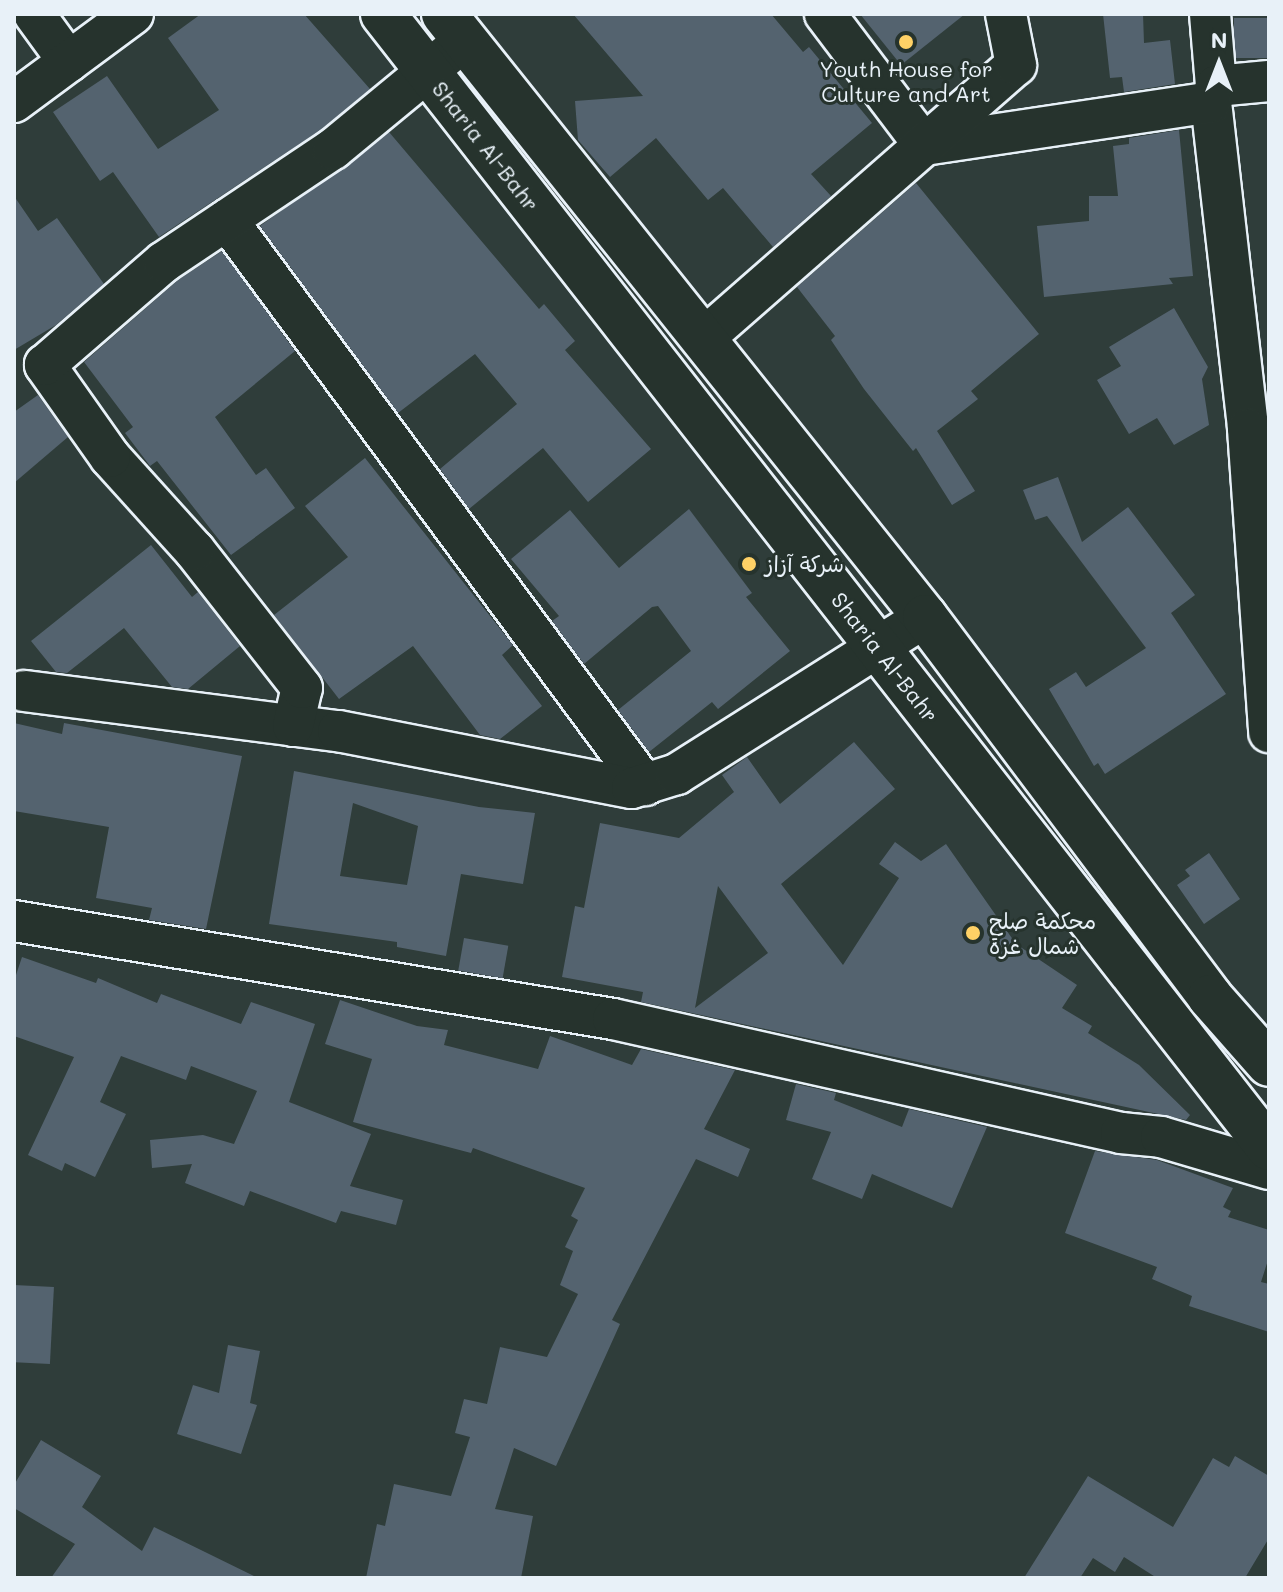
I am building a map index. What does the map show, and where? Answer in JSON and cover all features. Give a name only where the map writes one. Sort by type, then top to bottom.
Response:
[{"type":"main road","name":"Sharia Al-Bahr","points":[[383,14],[1269,1148]]},
{"type":"main road","points":[[455,27],[925,617],[1210,997],[1269,1064]]},
{"type":"street","points":[[34,14],[69,62]]},
{"type":"street","points":[[14,102],[133,14]]},
{"type":"street","points":[[825,14],[924,145]]},
{"type":"street","points":[[705,337],[1016,65],[1006,14]]},
{"type":"street","points":[[1210,14],[1214,94],[1248,429],[1269,732]]},
{"type":"street","points":[[293,726],[302,688],[194,550],[110,457],[45,365],[164,262],[333,149],[428,71],[455,27]]},
{"type":"street","points":[[924,145],[1214,94],[1269,81]]},
{"type":"street","points":[[227,220],[645,785]]},
{"type":"street","points":[[24,691],[293,726],[632,788],[677,774],[925,617]]},
{"type":"street","points":[[14,921],[613,1019],[1121,1133],[1161,1137],[1269,1169]]},
{"type":"building","points":[[201,14],[304,14],[370,89],[319,131],[159,237],[113,172],[100,181],[53,112],[107,76],[158,149],[219,110],[168,38]]},
{"type":"building","points":[[573,14],[771,14],[803,52],[809,47],[872,123],[811,174],[831,196],[773,247],[723,188],[708,200],[656,138],[610,177],[578,140],[575,101],[643,96]]},
{"type":"building","name":"Youth House for Culture and Art","points":[[860,14],[965,14],[901,65]]},
{"type":"building","points":[[1103,14],[1143,14],[1144,43],[1170,40],[1175,84],[1124,92],[1122,77],[1110,78]]},
{"type":"building","points":[[1234,18],[1269,18],[1269,58],[1234,58]]},
{"type":"building","points":[[1179,130],[1193,276],[1169,278],[1173,284],[1044,297],[1037,226],[1089,221],[1089,196],[1118,196],[1113,146],[1129,144],[1129,138]]},
{"type":"building","points":[[389,132],[539,309],[544,304],[575,341],[565,350],[651,449],[588,502],[543,448],[469,509],[440,469],[517,404],[475,354],[398,413],[260,226]]},
{"type":"building","points":[[916,183],[1039,334],[971,391],[978,399],[937,431],[975,491],[952,505],[916,448],[913,451],[864,389],[831,340],[835,336],[797,287]]},
{"type":"building","points":[[14,196],[38,231],[57,218],[104,284],[56,325],[14,350]]},
{"type":"building","points":[[222,251],[295,351],[215,417],[256,475],[266,468],[295,508],[231,555],[157,461],[150,466],[125,433],[133,427],[84,362],[178,280]]},
{"type":"building","points":[[1174,308],[1208,367],[1202,379],[1209,425],[1174,445],[1157,418],[1129,434],[1097,380],[1121,366],[1109,347]]},
{"type":"building","points":[[38,395],[68,437],[14,483],[14,412]]},
{"type":"building","points":[[365,458],[513,645],[502,655],[542,706],[500,739],[480,735],[413,646],[339,699],[274,615],[348,557],[305,506]]},
{"type":"building","points":[[1058,477],[1082,542],[1128,507],[1195,595],[1171,613],[1226,694],[1105,774],[1098,763],[1094,766],[1049,689],[1076,672],[1086,687],[1146,648],[1047,516],[1035,520],[1023,490]]},
{"type":"building","points":[[689,509],[752,593],[746,597],[790,651],[718,709],[712,702],[649,752],[618,710],[691,651],[658,606],[652,607],[584,664],[552,621],[559,616],[511,559],[570,510],[619,568]]},
{"type":"building","points":[[151,545],[192,597],[198,592],[240,646],[188,689],[172,687],[124,628],[67,673],[56,672],[31,641]]},
{"type":"building","points":[[14,723],[62,734],[64,723],[242,756],[206,929],[149,920],[152,908],[96,898],[109,827],[14,811]]},
{"type":"building","points":[[854,742],[895,789],[781,884],[843,965],[899,878],[879,864],[895,842],[921,861],[946,844],[1016,944],[1077,985],[1062,1008],[1092,1026],[1088,1033],[1139,1065],[1190,1115],[1186,1120],[641,1002],[643,992],[562,977],[575,906],[584,908],[600,823],[679,838],[734,792],[722,775],[747,757],[780,804]],"holes":[[[718,886],[768,953],[695,1008]]]},
{"type":"building","points":[[294,771],[479,807],[535,813],[523,884],[461,874],[446,956],[397,947],[397,942],[269,924]],"holes":[[[353,803],[418,826],[407,885],[340,876]]]},
{"type":"building","points":[[1209,853],[1240,899],[1204,924],[1177,885],[1190,876],[1185,870]]},
{"type":"building","points":[[464,938],[508,946],[503,978],[458,970]]},
{"type":"building","points":[[22,957],[96,983],[98,978],[157,1003],[161,994],[241,1024],[251,1002],[315,1024],[289,1102],[371,1134],[350,1186],[403,1200],[396,1225],[341,1211],[336,1223],[250,1191],[244,1206],[185,1183],[192,1164],[152,1168],[150,1140],[203,1135],[234,1144],[257,1091],[191,1066],[186,1080],[121,1056],[100,1102],[126,1114],[95,1177],[65,1163],[62,1171],[28,1155],[74,1057],[14,1036],[14,981]]},
{"type":"building","points":[[340,1000],[417,1026],[448,1030],[444,1045],[538,1069],[550,1036],[632,1065],[641,1049],[735,1070],[704,1129],[750,1149],[738,1177],[696,1159],[612,1320],[620,1324],[556,1466],[514,1448],[495,1509],[533,1516],[521,1578],[366,1578],[377,1524],[385,1526],[394,1484],[451,1496],[470,1437],[455,1433],[464,1399],[487,1404],[500,1347],[547,1357],[578,1294],[560,1285],[573,1251],[565,1247],[578,1220],[571,1216],[585,1188],[473,1148],[471,1153],[353,1122],[372,1059],[325,1044]]},
{"type":"building","points":[[796,1084],[836,1093],[834,1100],[902,1127],[909,1109],[987,1127],[952,1208],[872,1174],[862,1199],[812,1179],[831,1132],[786,1120]]},
{"type":"building","points":[[1095,1151],[1157,1160],[1233,1188],[1223,1207],[1231,1211],[1228,1217],[1269,1230],[1269,1257],[1261,1282],[1269,1284],[1269,1332],[1189,1306],[1192,1296],[1152,1279],[1157,1267],[1065,1233]]},
{"type":"building","points":[[14,1285],[54,1287],[50,1364],[14,1362]]},
{"type":"building","points":[[228,1345],[260,1351],[250,1403],[257,1405],[241,1454],[177,1434],[193,1385],[219,1393]]},
{"type":"building","points":[[41,1440],[101,1476],[82,1507],[142,1551],[154,1527],[258,1578],[51,1578],[75,1544],[14,1508],[14,1485]]},
{"type":"building","points":[[1235,1456],[1269,1476],[1269,1538],[1245,1578],[1157,1578],[1124,1557],[1115,1572],[1093,1558],[1080,1578],[1024,1578],[1088,1476],[1173,1527],[1213,1458],[1229,1467]]},
{"type":"place","name":"Youth House for Culture and Art","points":[[906,42]]},
{"type":"place","name":"شركة آزاز","points":[[749,564]]},
{"type":"place","name":"محكمة صلح شمال غزة","points":[[973,933]]}]
